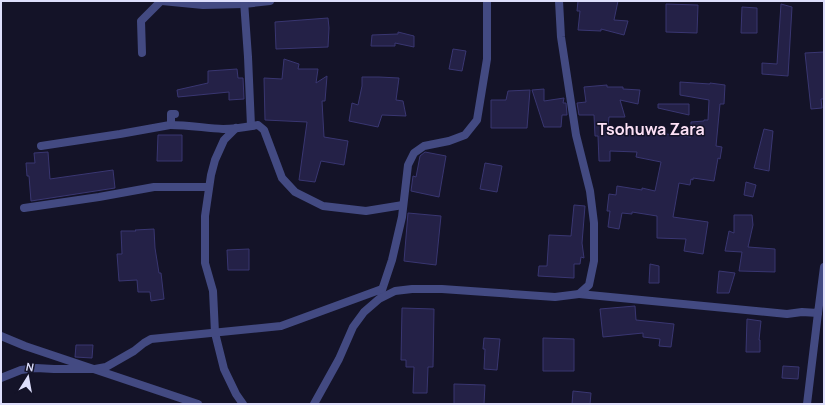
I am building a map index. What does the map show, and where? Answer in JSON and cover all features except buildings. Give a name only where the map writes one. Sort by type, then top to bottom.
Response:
[{"type":"street","points":[[142,53],[141,21],[162,1],[203,5],[270,1]]},
{"type":"street","points":[[379,299],[392,260],[402,218],[408,165],[414,153],[424,146],[449,141],[465,135],[477,120],[487,59],[487,1]]},
{"type":"street","points":[[559,1],[561,37],[576,135],[590,191],[594,223],[594,261],[589,285],[580,294]]},
{"type":"street","points":[[244,2],[251,126]]},
{"type":"street","points":[[170,125],[171,114],[175,114]]},
{"type":"street","points":[[41,146],[170,125],[187,125],[209,128],[236,128],[258,125],[264,130],[282,178],[295,192],[323,206],[366,211],[403,205]]},
{"type":"street","points":[[236,128],[224,140],[211,175],[205,216],[205,263],[213,291],[215,333],[224,369],[236,394],[243,404]]},
{"type":"street","points":[[24,208],[154,187],[209,187]]},
{"type":"street","points":[[807,404],[824,267]]},
{"type":"street","points":[[1,378],[21,370],[36,368],[95,369],[106,367],[134,351],[151,339],[281,326],[382,289]]},
{"type":"street","points":[[314,404],[339,359],[353,326],[364,312],[379,299],[395,291],[412,289],[442,289],[549,297],[580,294],[787,314],[802,312],[818,313]]},
{"type":"street","points":[[1,336],[25,346],[198,404]]},
{"type":"district","name":"Tsohuwa Zara","points":[[651,129]]}]
